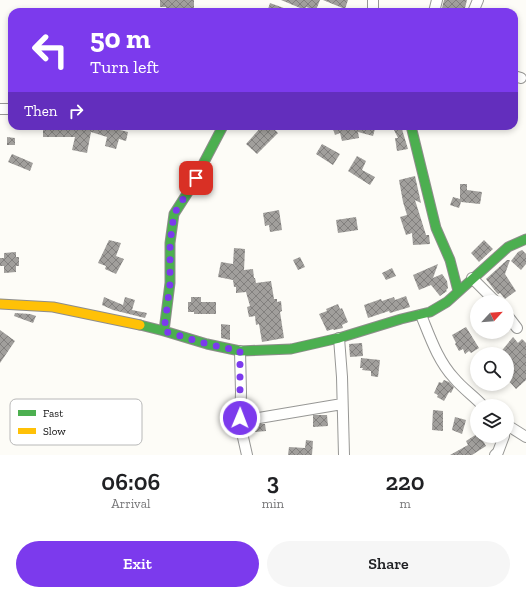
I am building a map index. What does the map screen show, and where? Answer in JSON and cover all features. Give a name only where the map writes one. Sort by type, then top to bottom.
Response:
[{"type":"street","points":[[164,331],[170,284],[170,243],[174,214],[190,189],[221,130]]},
{"type":"street","points":[[412,130],[436,228],[450,260],[458,291]]},
{"type":"street","points":[[0,304],[53,307],[164,331],[207,344],[240,351],[268,351],[339,338],[401,319],[421,316],[447,302],[508,247],[526,240]]},
{"type":"street","points":[[472,278],[489,295]]},
{"type":"street","points":[[421,316],[441,359],[453,377],[476,399]]},
{"type":"street","points":[[514,324],[517,328]]},
{"type":"street","points":[[339,338],[344,455]]},
{"type":"street","points":[[240,351],[240,424],[247,455]]},
{"type":"street","points":[[260,418],[342,404]]},
{"type":"street","points":[[514,430],[526,437]]},
{"type":"street","points":[[495,455],[498,452],[501,443]]},
{"type":"building","points":[[160,0],[194,0],[194,8],[160,7]]},
{"type":"building","points":[[281,0],[320,0],[317,8],[300,8]]},
{"type":"building","points":[[323,0],[348,0],[345,8]]},
{"type":"building","points":[[444,0],[467,0],[465,8],[442,8]]},
{"type":"building","points":[[270,3],[284,8],[268,8]]},
{"type":"building","points":[[43,130],[120,130],[128,132],[126,141],[119,139],[116,149],[105,146],[107,137],[91,132],[87,153],[72,150],[75,137],[43,137]]},
{"type":"building","points":[[258,130],[275,130],[278,133],[257,154],[246,144]]},
{"type":"building","points":[[333,130],[375,130],[373,136],[358,132],[359,138],[342,141],[340,133],[335,135]]},
{"type":"building","points":[[394,130],[402,130],[408,149],[397,151],[395,138],[398,138]]},
{"type":"building","points":[[7,137],[15,138],[15,145],[7,145]]},
{"type":"building","points":[[322,144],[340,154],[333,165],[316,154]]},
{"type":"building","points":[[12,154],[33,163],[30,171],[8,162]]},
{"type":"building","points":[[357,156],[366,161],[362,170],[375,177],[370,185],[348,171]]},
{"type":"building","points":[[415,176],[421,203],[415,200],[426,235],[429,235],[430,244],[413,245],[412,233],[406,235],[400,217],[407,215],[399,180]]},
{"type":"building","points":[[460,184],[467,184],[467,190],[482,192],[480,204],[461,202],[459,208],[450,205],[453,197],[460,199]]},
{"type":"building","points":[[279,210],[282,230],[270,232],[269,225],[265,226],[263,213]]},
{"type":"building","points":[[356,217],[358,230],[338,233],[336,220]]},
{"type":"building","points":[[109,240],[121,243],[116,256],[124,259],[116,274],[105,269],[106,266],[98,263]]},
{"type":"building","points":[[484,240],[493,249],[479,262],[471,253]]},
{"type":"building","points":[[234,248],[245,249],[244,270],[253,269],[256,283],[271,281],[274,299],[277,299],[277,302],[281,301],[282,311],[280,312],[284,338],[262,342],[259,324],[256,325],[255,316],[249,317],[247,307],[250,306],[246,292],[236,293],[236,287],[234,287],[233,280],[218,277],[221,262],[233,264]]},
{"type":"building","points":[[522,250],[526,254],[526,264],[521,270],[511,261],[518,252]]},
{"type":"building","points":[[16,252],[16,257],[19,257],[19,266],[16,266],[16,272],[4,273],[4,266],[0,266],[0,258],[4,258],[4,253]]},
{"type":"building","points":[[300,257],[305,267],[298,270],[293,260]]},
{"type":"building","points":[[507,260],[510,260],[505,274],[516,291],[510,295],[498,294],[486,279]]},
{"type":"building","points":[[438,264],[433,278],[442,274],[447,281],[447,291],[440,296],[431,285],[419,290],[413,275]]},
{"type":"building","points":[[392,268],[396,276],[386,280],[382,273]]},
{"type":"building","points":[[406,296],[410,307],[390,313],[389,311],[368,318],[364,305],[381,299],[382,301],[394,297],[395,300]]},
{"type":"building","points":[[104,297],[123,305],[125,297],[135,300],[132,310],[147,313],[145,318],[113,310],[102,305]]},
{"type":"building","points":[[191,297],[201,297],[201,302],[216,302],[216,314],[194,314],[194,312],[188,312],[188,302],[191,302]]},
{"type":"building","points":[[338,304],[340,309],[342,308],[348,322],[342,325],[343,328],[327,331],[319,314]]},
{"type":"building","points":[[15,313],[36,316],[33,323],[14,316]]},
{"type":"building","points":[[221,324],[230,325],[230,340],[221,338]]},
{"type":"building","points":[[466,327],[470,333],[470,339],[473,339],[478,347],[470,347],[470,352],[469,351],[465,354],[463,349],[459,351],[452,335]]},
{"type":"building","points":[[0,330],[15,341],[0,363]]},
{"type":"building","points":[[514,338],[518,343],[522,339],[526,343],[526,380],[516,389],[514,387],[514,347],[505,347],[511,339]]},
{"type":"building","points":[[362,343],[363,356],[350,357],[349,344]]},
{"type":"building","points":[[361,358],[380,360],[378,377],[371,376],[371,371],[362,370],[363,368],[360,368]]},
{"type":"building","points":[[444,380],[449,382],[454,387],[444,401],[437,397],[438,395],[434,393],[439,382],[442,383]]},
{"type":"building","points":[[433,410],[443,411],[443,431],[432,430]]},
{"type":"building","points":[[313,415],[327,415],[328,426],[313,427]]},
{"type":"building","points":[[455,417],[466,420],[462,434],[452,430]]},
{"type":"building","points":[[254,423],[265,424],[266,431],[255,432]]},
{"type":"building","points":[[470,438],[470,443],[484,443],[486,446],[472,455],[450,455],[468,445],[466,441]]},
{"type":"building","points":[[306,440],[313,441],[312,455],[288,455],[289,447],[305,448]]},
{"type":"traffic: fast","points":[[164,331],[170,283],[170,243],[174,214],[190,189],[221,130]]},
{"type":"traffic: fast","points":[[412,130],[436,228],[450,260],[458,291]]},
{"type":"traffic: fast","points":[[140,325],[207,344],[240,351],[291,349],[339,338],[401,319],[430,312],[447,302],[508,247],[526,239]]},
{"type":"traffic: slow","points":[[0,304],[53,307],[140,325]]},
{"type":"route","points":[[196,178],[174,214],[170,243],[170,284],[164,331],[207,344],[240,351],[240,418]]}]
